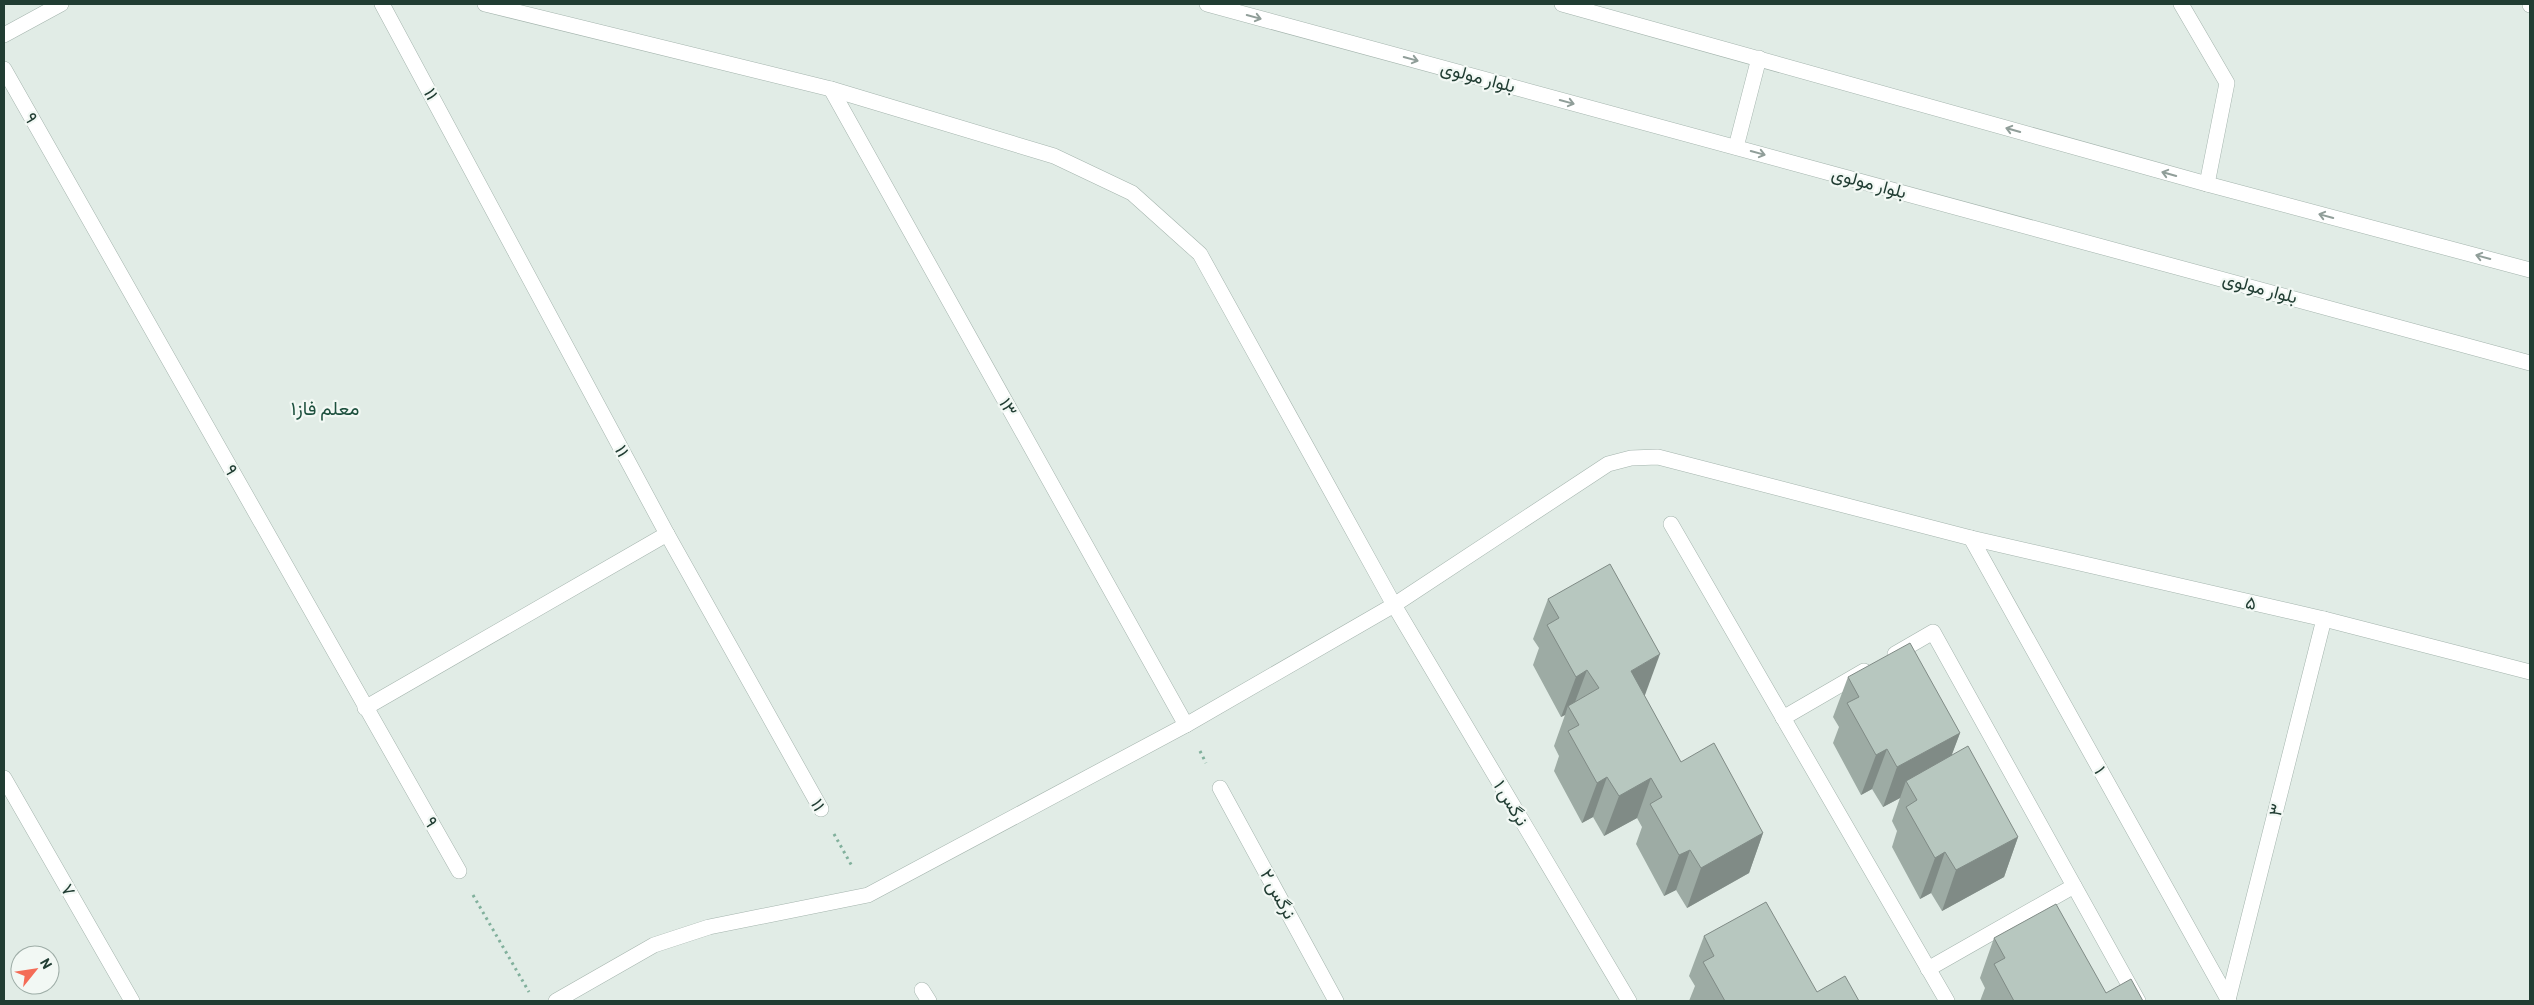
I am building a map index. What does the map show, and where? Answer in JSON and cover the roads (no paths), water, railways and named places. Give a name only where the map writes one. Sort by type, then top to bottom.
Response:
[{"type":"street","points":[[4,35],[61,4]]},
{"type":"street","name":"۱۱","points":[[382,4],[667,534],[821,809]]},
{"type":"street","name":"نرگس ۱","points":[[485,4],[831,89],[1054,156],[1132,193],[1200,254],[1394,605],[1629,1001]]},
{"type":"street","name":"بلوار مولوی","points":[[1207,4],[2530,363]]},
{"type":"street","points":[[1562,4],[2207,184],[2530,270]]},
{"type":"street","points":[[2181,4],[2227,83],[2207,184]]},
{"type":"street","points":[[1736,147],[1759,58]]},
{"type":"street","name":"۹","points":[[4,69],[459,871]]},
{"type":"street","name":"۱۳","points":[[831,89],[1186,725]]},
{"type":"street","name":"۵","points":[[556,1001],[654,945],[709,927],[868,895],[1186,725],[1394,605],[1608,464],[1632,458],[1658,457],[1971,538],[2324,619],[2530,672]]},
{"type":"street","points":[[1671,524],[1947,1001]]},
{"type":"street","points":[[365,708],[667,534]]},
{"type":"street","name":"۱","points":[[1971,538],[2228,1001]]},
{"type":"street","name":"۳","points":[[2228,1001],[2324,619]]},
{"type":"street","points":[[1783,718],[1933,632],[2138,1001]]},
{"type":"street","name":"۷","points":[[4,778],[132,1001]]},
{"type":"street","name":"نرگس ۲","points":[[1220,788],[1336,1001]]},
{"type":"street","points":[[1928,969],[2074,886]]},
{"type":"district","name":"معلم فاز۱","points":[[325,408]]}]
